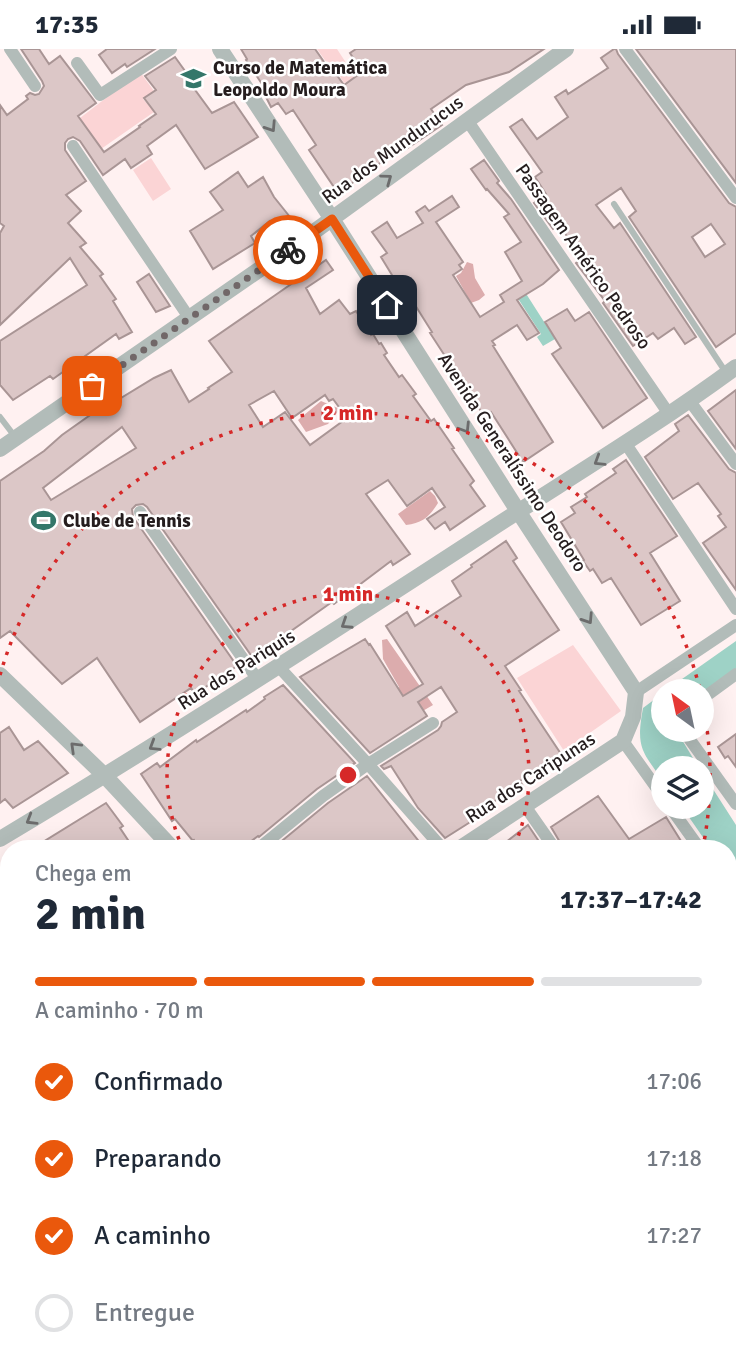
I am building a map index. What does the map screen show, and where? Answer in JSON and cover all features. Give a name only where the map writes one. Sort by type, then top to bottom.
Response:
[{"type":"street","points":[[10,49],[35,86]]},
{"type":"street","points":[[77,63],[100,95],[171,49]]},
{"type":"street","name":"Avenida Generalíssimo Deodoro","points":[[220,49],[636,692]]},
{"type":"street","name":"Rua dos Mundurucus","points":[[0,450],[332,219],[566,49]]},
{"type":"street","points":[[625,49],[736,198]]},
{"type":"street","name":"Passagem Américo Pedroso","points":[[467,120],[669,414]]},
{"type":"street","points":[[73,146],[190,319]]},
{"type":"street","name":"Rua dos Pariquis","points":[[0,839],[279,667],[626,444],[731,371]]},
{"type":"street","points":[[689,400],[736,464]]},
{"type":"street","points":[[626,444],[736,609]]},
{"type":"street","points":[[140,512],[258,680]]},
{"type":"street","points":[[651,780],[624,741],[634,717],[636,692],[736,625]]},
{"type":"street","points":[[279,667],[435,840]]},
{"type":"street","points":[[714,690],[736,674]]},
{"type":"street","points":[[0,675],[105,776],[165,840]]},
{"type":"street","points":[[269,840],[323,796],[433,723]]},
{"type":"street","name":"Rua dos Caripunas","points":[[473,840],[624,741]]},
{"type":"street","points":[[692,742],[736,804]]},
{"type":"street","points":[[525,806],[549,840]]},
{"type":"street","points":[[679,819],[694,840]]},
{"type":"lane","points":[[614,204],[731,371]]},
{"type":"lane","points":[[0,417],[16,438]]},
{"type":"shaded area","points":[[317,49],[337,49],[356,78],[344,83]]},
{"type":"shaded area","points":[[140,72],[154,91],[143,99],[151,108],[161,102],[164,105],[101,149],[80,118]]},
{"type":"shaded area","points":[[151,158],[171,189],[153,201],[133,170]]},
{"type":"shaded area","points":[[467,262],[473,264],[475,278],[485,295],[471,303],[456,276]]},
{"type":"shaded area","points":[[525,292],[555,339],[543,346],[537,337],[541,334],[517,297]]},
{"type":"shaded area","points":[[321,401],[340,409],[328,424],[306,432],[298,420]]},
{"type":"shaded area","points":[[430,491],[438,503],[435,508],[421,521],[406,525],[398,514]]},
{"type":"shaded area","points":[[387,639],[433,705],[421,712],[408,693],[396,699],[394,692],[399,687],[383,659],[382,640]]},
{"type":"shaded area","points":[[736,641],[736,668],[714,685],[714,679],[682,679]]},
{"type":"shaded area","points":[[573,645],[621,711],[564,751],[517,678]]},
{"type":"shaded area","points":[[651,702],[651,742],[683,742],[692,756],[651,756],[651,764],[640,740],[643,708]]},
{"type":"shaded area","points":[[714,791],[736,825],[736,840],[705,840],[690,819],[714,819]]},
{"type":"building","points":[[21,49],[39,49],[49,64],[60,56],[96,103],[78,116],[104,152],[156,114],[144,98],[156,90],[145,76],[175,57],[212,113],[234,102],[258,137],[205,169],[176,125],[147,146],[152,154],[131,168],[125,159],[103,175],[80,141],[73,137],[68,139],[65,150],[86,181],[66,195],[81,211],[68,223],[86,243],[80,247],[103,274],[100,276],[116,299],[113,301],[132,332],[119,339],[116,334],[53,379],[50,376],[13,400],[0,385],[0,341],[87,285],[70,258],[0,325],[0,233],[4,226],[0,223],[0,105],[7,115],[28,99],[26,96],[30,93],[39,94],[44,86]]},
{"type":"building","points":[[107,49],[155,49],[112,73],[99,55]]},
{"type":"building","points":[[241,49],[315,49],[344,85],[362,72],[350,53],[356,49],[544,49],[509,72],[466,85],[431,109],[442,125],[406,149],[404,146],[338,193],[309,150],[316,145],[293,110],[286,114],[278,103],[271,107],[265,95],[268,93]]},
{"type":"building","points":[[616,49],[729,203],[736,207],[736,333],[716,347],[629,217],[636,211],[621,188],[596,205],[614,228],[620,223],[696,337],[685,344],[674,328],[658,339],[653,333],[633,346],[603,303],[605,301],[576,263],[582,257],[559,225],[553,229],[534,203],[546,194],[535,177],[542,172],[510,127],[522,119],[537,139],[568,117],[555,97],[566,90],[568,94],[608,68],[601,58]],"holes":[[[711,224],[725,244],[705,257],[692,237]]]},
{"type":"building","points":[[636,49],[736,49],[736,183]]},
{"type":"building","points":[[484,160],[499,181],[497,183],[511,199],[559,270],[517,300],[539,333],[527,340],[517,325],[492,341],[553,442],[523,462],[491,412],[484,416],[415,305],[412,306],[406,298],[381,257],[387,253],[372,232],[387,222],[397,238],[423,223],[416,212],[425,206],[429,211],[452,196],[459,207],[436,222],[463,262],[459,265],[462,269],[453,275],[480,317],[504,302],[500,295],[522,281],[505,252],[521,242],[504,217],[509,214],[471,169]]},
{"type":"building","points":[[238,172],[248,187],[263,177],[274,197],[294,222],[280,233],[270,221],[251,236],[255,243],[213,269],[190,231],[223,210],[210,192]]},
{"type":"building","points":[[326,260],[333,270],[306,288],[320,314],[339,300],[350,314],[356,311],[371,335],[381,343],[387,353],[384,355],[399,377],[402,375],[416,394],[413,396],[431,421],[434,419],[454,448],[452,449],[474,481],[470,485],[485,506],[450,530],[445,522],[435,529],[427,519],[445,507],[432,488],[407,506],[388,480],[366,494],[410,554],[393,565],[391,561],[334,604],[332,602],[253,658],[147,507],[143,504],[136,505],[132,509],[133,517],[237,666],[195,694],[191,688],[140,722],[97,658],[62,684],[10,631],[0,638],[0,481],[115,398],[116,401],[171,370],[189,402],[209,389],[232,372],[209,341]],"holes":[[[274,391],[292,418],[325,395],[329,401],[333,399],[347,418],[310,445],[285,412],[263,427],[249,405]],[[122,427],[136,448],[51,500],[43,488]]]},
{"type":"building","points":[[149,274],[170,306],[156,312],[137,282]]},
{"type":"building","points":[[567,309],[575,321],[589,312],[647,398],[603,428],[552,354],[561,348],[545,322]]},
{"type":"building","points":[[736,390],[736,449],[708,411]]},
{"type":"building","points":[[688,415],[729,469],[736,473],[736,590],[703,543],[726,527],[718,516],[721,514],[698,483],[673,499],[645,457],[679,431],[675,424]]},
{"type":"building","points":[[626,460],[677,536],[650,553],[680,601],[641,625],[611,578],[602,583],[593,569],[590,571],[561,522],[575,513],[571,507],[616,473],[613,469]]},
{"type":"building","points":[[506,541],[517,558],[513,561],[559,630],[505,666],[561,754],[520,781],[523,786],[510,791],[481,810],[483,814],[445,838],[418,808],[391,766],[384,769],[381,766],[438,730],[442,722],[457,712],[441,687],[418,702],[427,716],[370,753],[300,677],[365,639],[403,696],[423,684],[386,626],[407,612],[415,626],[461,596],[452,581]]},
{"type":"building","points":[[283,685],[355,763],[253,840],[192,840],[175,819],[172,821],[141,774],[157,763],[160,767],[196,740],[197,742],[246,710],[247,712],[265,699],[264,697]]},
{"type":"building","points":[[9,727],[24,750],[38,741],[68,773],[13,808],[5,799],[0,803],[0,733]]},
{"type":"building","points":[[736,734],[736,767],[728,756],[725,758],[718,747]]},
{"type":"building","points":[[367,776],[418,840],[283,840],[328,803]]},
{"type":"building","points":[[598,796],[629,839],[663,819],[667,819],[680,840],[559,840],[551,827]]},
{"type":"building","points":[[106,803],[123,826],[120,828],[128,840],[46,840]]},
{"type":"building","points":[[528,825],[538,840],[509,840]]},
{"type":"way so far","points":[[92,386],[288,250]]},
{"type":"place","name":"Curso de Matemática Leopoldo Moura","points":[[193,78]]},
{"type":"place","name":"Clube de Tennis","points":[[43,520]]},
{"type":"route","points":[[288,250],[332,219],[387,305]]}]
